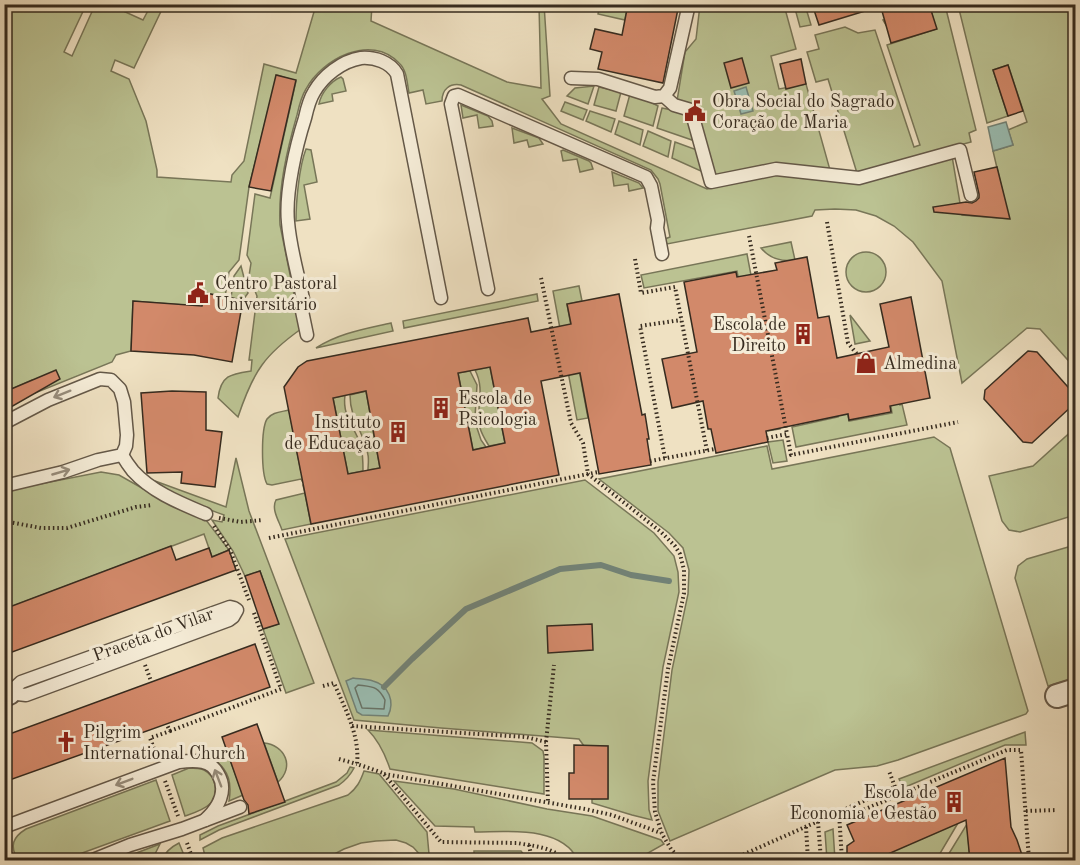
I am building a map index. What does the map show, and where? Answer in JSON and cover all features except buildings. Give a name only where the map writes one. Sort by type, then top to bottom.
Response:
[{"type":"lane","points":[[570,78],[598,79],[655,97],[664,96],[670,88],[689,4]]},
{"type":"lane","points":[[307,335],[302,311],[303,299],[288,223],[290,184],[301,133],[314,92],[322,80],[334,70],[360,58],[370,58],[388,64],[397,74],[441,298]]},
{"type":"lane","points":[[488,289],[452,104],[454,96],[458,95],[646,177],[651,186],[662,254]]},
{"type":"lane","points":[[664,96],[674,105],[691,110],[711,182],[776,169],[859,178],[960,150],[971,195]]},
{"type":"lane","points":[[4,423],[59,395],[100,379],[111,380],[120,389],[123,402],[127,435],[122,455]]},
{"type":"lane","points":[[4,486],[122,455]]},
{"type":"lane","points":[[122,455],[133,471],[152,488],[206,514]]},
{"type":"lane","name":"Praceta do Vilar","points":[[224,608],[237,610],[233,618],[229,620],[26,695],[7,693],[21,682],[224,608]]},
{"type":"lane","points":[[4,827],[161,768],[179,762],[193,761],[204,762],[215,769],[221,779],[222,793],[214,812],[205,820]]},
{"type":"lane","points":[[93,861],[130,845],[182,829],[240,807]]},
{"type":"path","points":[[827,222],[848,343],[857,354]]},
{"type":"path","points":[[749,236],[791,455],[958,422]]},
{"type":"path","points":[[635,259],[641,293],[675,287],[707,451]]},
{"type":"path","points":[[541,278],[571,423],[583,443],[588,474],[661,532],[680,554],[684,570],[684,593],[668,669],[653,782],[655,812],[662,834],[681,861]]},
{"type":"path","points":[[665,458],[639,326],[681,320]]},
{"type":"path","points":[[767,438],[787,434]]},
{"type":"path","points":[[650,461],[715,449]]},
{"type":"path","points":[[269,538],[598,472]]},
{"type":"path","points":[[4,521],[41,528],[68,528],[136,507],[178,502]]},
{"type":"path","points":[[548,802],[546,742],[554,665]]},
{"type":"path","points":[[323,686],[334,683],[356,739],[357,764]]},
{"type":"path","points":[[167,724],[170,731],[150,738],[193,861]]},
{"type":"path","points":[[352,726],[526,737],[546,742]]},
{"type":"path","points":[[839,820],[1007,750],[1021,750],[1029,861]]},
{"type":"path","points":[[339,759],[383,773],[612,815],[662,834]]},
{"type":"path","points":[[731,861],[895,787],[889,771]]},
{"type":"path","points":[[383,773],[441,842],[517,843],[559,854],[564,861]]},
{"type":"path","points":[[1026,811],[1058,810]]},
{"type":"path","points":[[839,813],[842,861]]},
{"type":"path","points":[[818,822],[821,861]]},
{"type":"path","points":[[806,827],[808,861]]},
{"type":"path","points":[[4,845],[13,861]]},
{"type":"path","points":[[529,845],[532,861]]},
{"type":"green space","points":[[544,4],[550,96],[542,99],[561,124],[707,189],[775,174],[856,183],[952,156],[962,215],[1009,219],[993,151],[1013,145],[1008,130],[1027,122],[1008,65],[993,70],[1008,116],[987,123],[958,5],[1075,5],[1075,368],[1040,329],[1027,328],[962,383],[942,281],[913,242],[894,226],[876,216],[856,210],[815,210],[812,216],[667,244],[665,239],[670,237],[660,184],[651,170],[461,85],[447,88],[443,93],[442,101],[426,104],[423,90],[409,93],[405,73],[399,63],[388,54],[375,50],[361,50],[335,60],[323,68],[313,78],[300,102],[284,169],[280,197],[280,225],[301,329],[270,355],[262,365],[251,383],[238,417],[218,398],[224,380],[238,373],[251,371],[252,360],[249,360],[257,296],[249,276],[251,263],[247,255],[255,194],[270,198],[296,81],[277,75],[249,187],[239,260],[229,272],[225,297],[200,292],[197,306],[133,301],[131,351],[116,355],[112,362],[35,393],[32,380],[5,392],[5,5],[86,5],[64,52],[72,56],[95,5],[110,5],[143,20],[151,5],[164,5],[134,68],[115,60],[111,71],[129,79],[146,121],[157,177],[231,182],[232,175],[244,161],[264,64],[296,73],[316,5],[372,5],[371,21],[507,82],[541,88],[539,5]]},
{"type":"green space","points":[[600,5],[628,5],[625,20],[598,14]]},
{"type":"green space","points":[[700,5],[731,5],[732,10],[750,5],[784,5],[796,49],[771,56],[779,89],[806,84],[830,170],[714,177],[695,106],[677,101],[685,52],[696,39]]},
{"type":"green space","points":[[794,5],[805,5],[811,25],[800,27]]},
{"type":"green space","points":[[945,5],[976,130],[969,133],[971,142],[857,173],[828,79],[816,82],[807,52],[819,49],[815,35],[845,27],[858,33],[875,30],[914,147],[920,145],[887,45],[936,29],[931,11],[886,25],[883,20]]},
{"type":"green space","points":[[341,77],[346,91],[332,94],[333,101],[319,104],[327,88]]},
{"type":"green space","points":[[594,86],[588,104],[567,96],[575,88]]},
{"type":"green space","points":[[599,87],[621,92],[616,111],[594,105]]},
{"type":"green space","points":[[630,94],[658,106],[653,126],[624,116]]},
{"type":"green space","points":[[565,102],[587,110],[583,120],[561,111]]},
{"type":"green space","points":[[461,105],[488,116],[493,126],[479,128],[477,115],[463,118]]},
{"type":"green space","points":[[662,108],[678,111],[687,116],[695,141],[657,128]]},
{"type":"green space","points":[[590,111],[615,119],[611,132],[586,121]]},
{"type":"green space","points":[[619,121],[643,130],[640,145],[615,134]]},
{"type":"green space","points":[[512,128],[539,138],[543,144],[529,147],[527,140],[514,143]]},
{"type":"green space","points":[[648,131],[671,141],[668,157],[643,146]]},
{"type":"green space","points":[[675,142],[697,150],[703,172],[672,158]]},
{"type":"green space","points":[[306,149],[311,150],[317,182],[304,185],[310,219],[296,221],[298,185]]},
{"type":"green space","points":[[561,151],[589,161],[593,169],[580,172],[577,159],[563,161]]},
{"type":"green space","points":[[612,172],[639,183],[643,188],[629,191],[628,184],[614,186]]},
{"type":"green space","points":[[791,242],[795,260],[776,259],[761,248]]},
{"type":"green space","points":[[866,252],[880,258],[886,272],[880,286],[866,292],[852,286],[846,272],[852,258]]},
{"type":"green space","points":[[747,254],[780,429],[768,431],[737,271],[644,288],[641,275]]},
{"type":"green space","points":[[241,266],[248,293],[243,300],[231,298],[234,276]]},
{"type":"green space","points":[[579,286],[582,301],[567,304],[588,418],[577,420],[553,291]]},
{"type":"green space","points":[[537,294],[538,301],[404,328],[403,321]]},
{"type":"green space","points":[[850,315],[870,341],[855,344]]},
{"type":"green space","points":[[391,323],[393,331],[316,348],[343,335]]},
{"type":"green space","points":[[490,367],[505,443],[489,446],[480,428],[480,385],[475,370]]},
{"type":"green space","points":[[470,371],[477,385],[475,417],[477,428],[486,447],[473,450],[458,373]]},
{"type":"green space","points":[[366,391],[380,468],[368,470],[366,447],[352,412],[350,395]]},
{"type":"green space","points":[[345,395],[345,410],[361,446],[363,462],[363,471],[348,474],[333,398]]},
{"type":"green space","points":[[898,399],[900,405],[902,404],[907,425],[796,447],[792,427],[838,417],[837,412],[847,410],[849,421],[892,413],[890,401]]},
{"type":"green space","points":[[289,410],[301,472],[342,464],[343,473],[302,481],[301,479],[267,484],[263,461],[265,424],[271,415]]},
{"type":"green space","points":[[1075,428],[1075,515],[1020,532],[1009,530],[1002,521],[989,476],[1033,466]]},
{"type":"green space","points":[[934,437],[950,448],[1028,711],[1026,714],[898,760],[877,766],[835,770],[670,841],[658,811],[658,782],[672,670],[688,594],[689,570],[683,548],[669,533],[599,479],[767,446],[772,469]]},
{"type":"green space","points":[[783,440],[787,461],[773,463],[768,442]]},
{"type":"green space","points":[[236,458],[249,511],[314,683],[286,693],[263,629],[278,624],[260,571],[245,576],[233,551],[212,520],[222,522],[224,515],[196,505],[155,481],[226,507]]},
{"type":"green space","points":[[101,472],[119,475],[179,509],[206,520],[229,550],[212,557],[204,534],[5,609],[4,491]]},
{"type":"green space","points":[[344,477],[305,494],[311,524],[282,530],[275,511],[276,500],[305,493],[303,485]]},
{"type":"green space","points":[[585,480],[654,533],[674,556],[678,572],[679,592],[663,667],[648,781],[649,810],[652,820],[592,803],[592,799],[608,798],[608,746],[584,746],[579,739],[354,720],[285,539]]},
{"type":"green space","points":[[1075,545],[1075,678],[1048,686],[1015,578],[1018,566],[1027,559]]},
{"type":"green space","points":[[368,730],[532,743],[543,751],[544,794],[390,769],[381,748]]},
{"type":"green space","points":[[1025,732],[1026,745],[1005,745],[903,788],[899,779]]},
{"type":"green space","points":[[264,743],[277,748],[285,758],[286,770],[278,782]]},
{"type":"green space","points":[[228,754],[243,795],[229,801],[228,778],[224,769],[215,760]]},
{"type":"green space","points":[[350,767],[354,768],[348,778],[339,785],[219,830],[200,840],[200,835],[218,826],[336,782],[347,773]]},
{"type":"green space","points":[[189,768],[204,770],[211,776],[214,780],[215,794],[211,803],[185,816],[172,775]]},
{"type":"green space","points":[[364,771],[379,774],[427,832],[429,854],[424,859],[413,847],[396,840],[361,843],[323,860],[206,860],[203,848],[222,838],[348,795],[358,784]]},
{"type":"green space","points":[[156,780],[170,821],[63,860],[18,860],[13,846],[14,842],[18,835],[26,829]]},
{"type":"green space","points":[[394,781],[454,789],[592,816],[661,840],[664,844],[639,860],[578,860],[570,849],[546,836],[517,832],[475,832],[474,827],[435,826]]},
{"type":"green space","points":[[958,823],[939,855],[945,860],[872,860]]},
{"type":"green space","points":[[967,824],[970,860],[945,860]]},
{"type":"green space","points":[[833,829],[835,860],[827,860],[825,832]]},
{"type":"green space","points":[[179,843],[186,860],[162,860],[173,846]]},
{"type":"green space","points":[[160,844],[152,860],[118,860]]},
{"type":"green space","points":[[474,851],[521,851],[528,860],[474,860]]},
{"type":"green space","points":[[377,854],[398,854],[410,860],[354,860]]},
{"type":"water","points":[[746,87],[753,111],[741,114],[734,91]]},
{"type":"water","points":[[1006,122],[1013,145],[993,151],[988,127]]},
{"type":"water","points":[[353,678],[371,680],[387,690],[391,700],[388,716],[362,715],[357,712],[346,681]]},
{"type":"waterway","points":[[384,687],[466,609],[560,569],[601,565],[631,575],[669,581]]},
{"type":"place","name":"Obra Social do Sagrado Coração de Maria","points":[[695,111]]},
{"type":"place","name":"Centro Pastoral Universitário","points":[[198,293]]},
{"type":"place","name":"Escola de Direito","points":[[803,334]]},
{"type":"place","name":"Almedina","points":[[866,363]]},
{"type":"place","name":"Escola de Psicologia","points":[[441,408]]},
{"type":"place","name":"Instituto de Educação","points":[[398,432]]},
{"type":"place","name":"Pilgrim International Church","points":[[66,742]]},
{"type":"place","name":"Escola de Economia e Gestão","points":[[954,802]]}]
